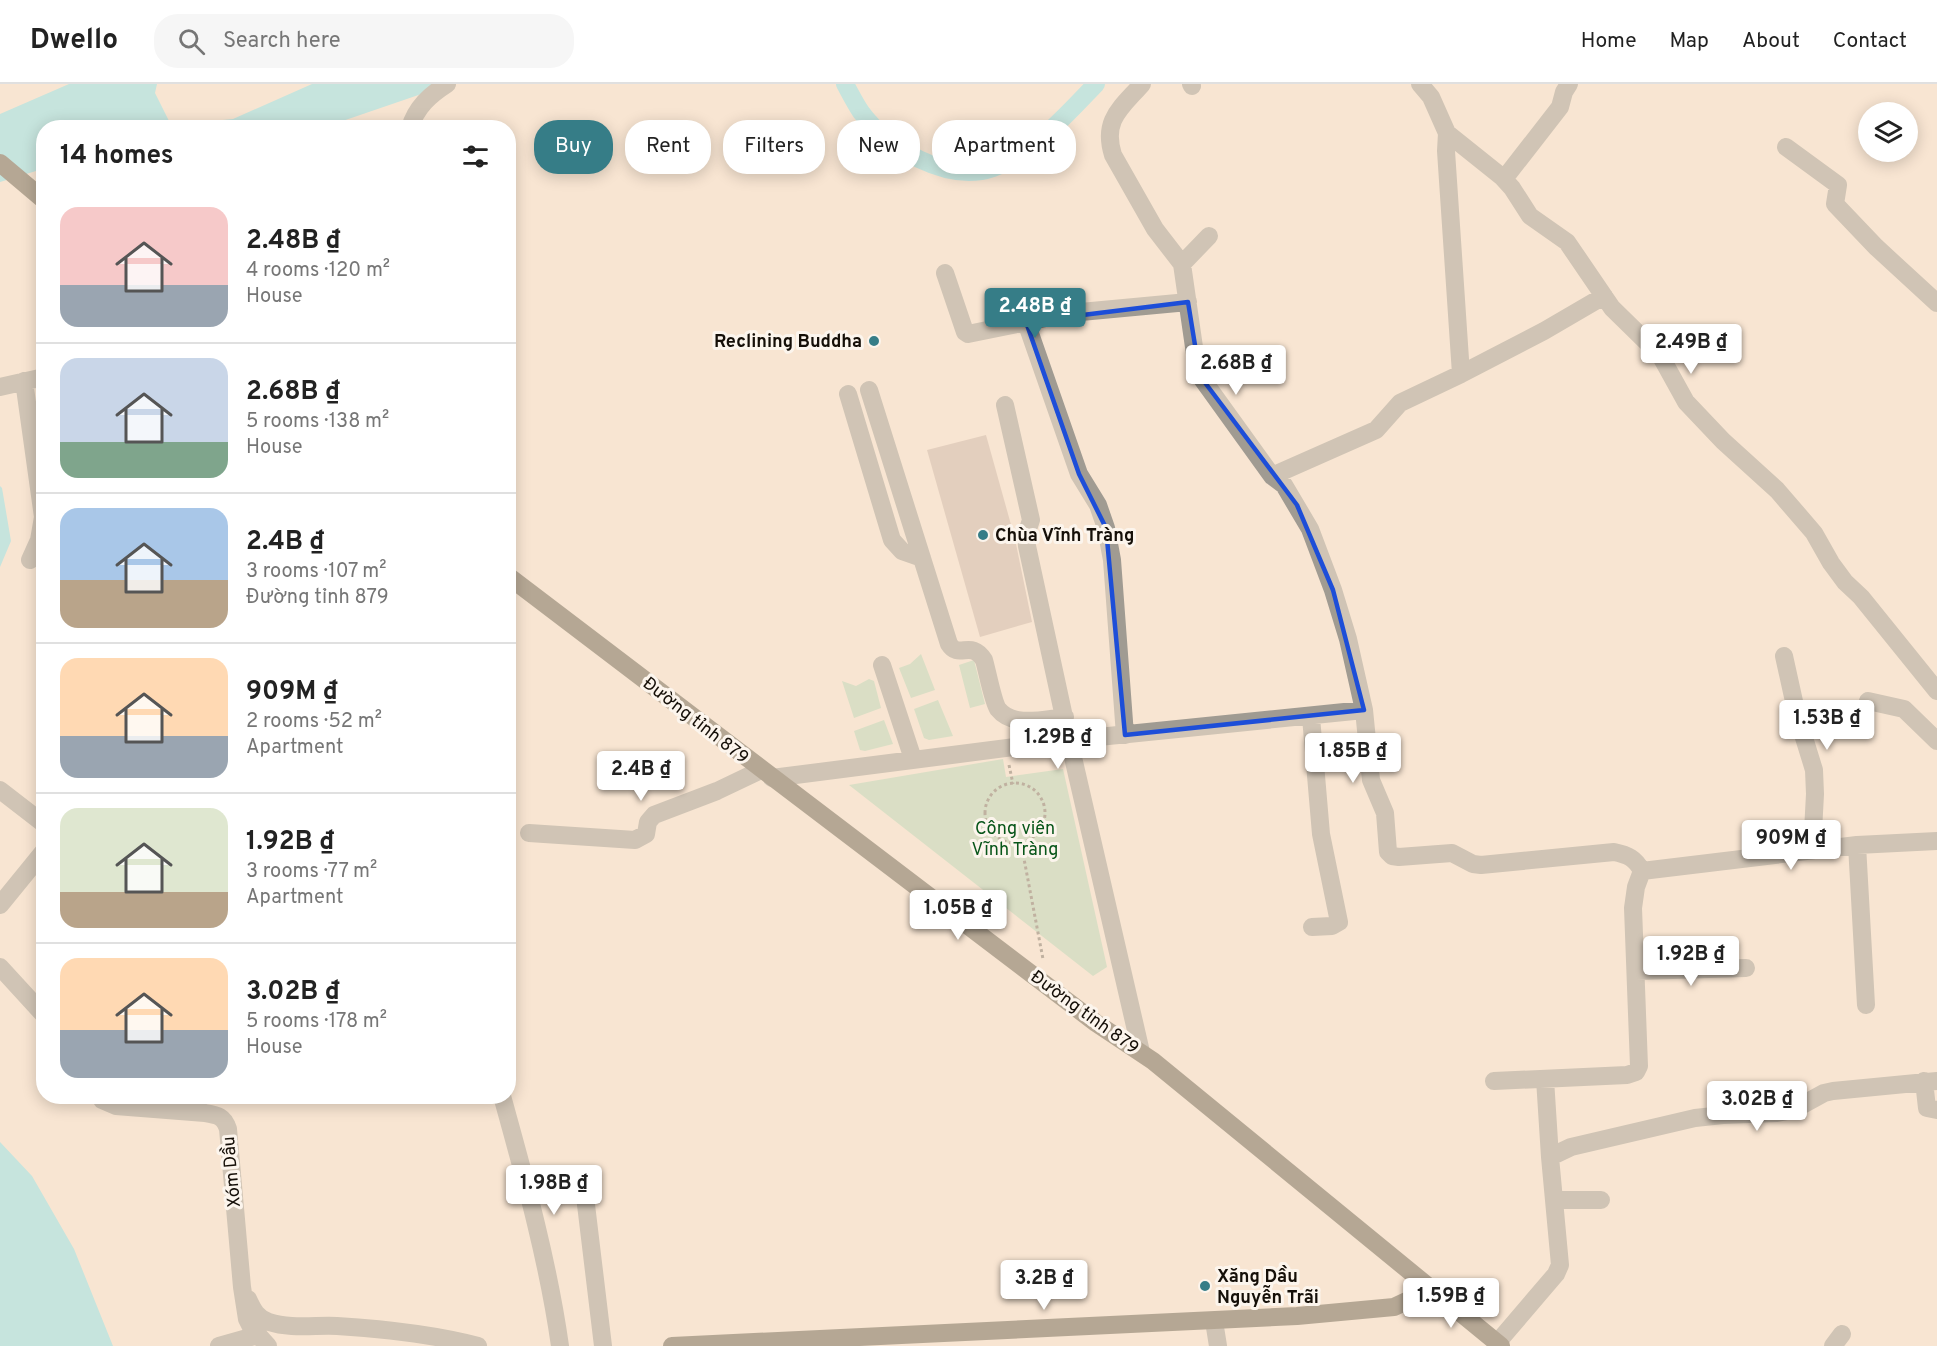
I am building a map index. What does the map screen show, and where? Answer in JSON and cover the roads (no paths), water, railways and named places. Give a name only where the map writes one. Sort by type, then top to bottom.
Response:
[{"type":"main road","points":[[0,163],[36,193]]},
{"type":"main road","name":"Đường tỉnh 879","points":[[516,582],[1096,1023],[1141,1052],[1499,1344]]},
{"type":"main road","points":[[672,1346],[1214,1321],[1394,1307],[1411,1299],[1424,1284]]},
{"type":"street","points":[[414,120],[420,106],[447,84]]},
{"type":"street","points":[[1142,84],[1116,113],[1109,128],[1109,142],[1113,155],[1155,229],[1182,264],[1200,376],[1272,476],[1284,485],[1310,529],[1348,639],[1364,710],[1371,780],[1385,813],[1388,852],[1392,856],[1399,857],[1452,853],[1473,864],[1481,865],[1614,852],[1626,854],[1636,860],[1642,871],[1636,887],[1633,908],[1639,1066],[1636,1071],[1627,1075],[1494,1081]]},
{"type":"street","points":[[1420,84],[1431,97],[1447,133],[1504,179],[1530,216],[1567,242],[1612,308],[1660,355],[1686,402],[1723,441],[1777,490],[1814,533],[1845,582],[1861,597],[1937,691]]},
{"type":"street","points":[[1504,179],[1560,107],[1569,84]]},
{"type":"street","points":[[1447,133],[1446,151],[1461,374]]},
{"type":"street","points":[[1786,147],[1838,185],[1835,204],[1876,247],[1937,303]]},
{"type":"street","points":[[1182,264],[1209,237]]},
{"type":"street","points":[[945,273],[964,330],[968,334],[1070,314],[1188,302]]},
{"type":"street","points":[[1272,476],[1376,430],[1400,403],[1545,331],[1604,296]]},
{"type":"street","points":[[1026,322],[1079,474],[1098,506],[1106,528],[1112,560],[1125,735]]},
{"type":"street","points":[[0,387],[36,379]]},
{"type":"street","points":[[24,381],[36,460]]},
{"type":"street","points":[[869,390],[949,644],[957,651],[973,649],[980,653],[997,708],[1008,717],[1020,721],[1065,717]]},
{"type":"street","points":[[848,394],[892,540],[902,551],[922,558]]},
{"type":"street","points":[[1005,405],[1031,520],[1026,535],[1027,546],[1141,1052]]},
{"type":"street","points":[[30,560],[36,547]]},
{"type":"street","points":[[1784,656],[1797,715],[1814,770],[1812,850]]},
{"type":"street","points":[[882,665],[913,759]]},
{"type":"street","points":[[1868,701],[1904,709],[1937,741]]},
{"type":"street","points":[[529,833],[635,840],[646,834],[648,822],[654,815],[767,774],[1364,710]]},
{"type":"street","points":[[1311,717],[1321,834],[1339,922],[1332,926],[1312,927]]},
{"type":"street","points":[[0,790],[36,818]]},
{"type":"street","points":[[1642,871],[1857,845],[1937,841]]},
{"type":"street","points":[[1857,845],[1866,1005]]},
{"type":"street","points":[[0,905],[36,861]]},
{"type":"street","points":[[0,967],[36,1006]]},
{"type":"street","points":[[1636,971],[1746,968]]},
{"type":"street","points":[[1499,1344],[1556,1274],[1560,1265],[1545,1079]]},
{"type":"street","points":[[1551,1157],[1571,1147],[1695,1119],[1793,1110],[1833,1090],[1930,1081],[1927,1108],[1937,1110]]},
{"type":"street","name":"Xóm Dầu","points":[[111,1104],[205,1113],[218,1115],[225,1121],[228,1129],[247,1319],[263,1341]]},
{"type":"street","points":[[504,1104],[536,1219],[554,1301],[560,1346]]},
{"type":"street","points":[[584,1188],[603,1346]]},
{"type":"street","points":[[1556,1200],[1601,1200]]},
{"type":"street","points":[[242,1287],[257,1317],[269,1322],[360,1327],[453,1339],[478,1346]]},
{"type":"street","points":[[1214,1321],[1218,1346]]},
{"type":"street","points":[[219,1346],[263,1341]]},
{"type":"water","points":[[69,84],[157,84],[155,93],[168,120],[36,120],[36,171],[0,182],[0,114]]},
{"type":"water","points":[[312,84],[434,84],[436,89],[345,120],[223,120],[233,119]]},
{"type":"water","points":[[0,486],[11,541],[0,567]]},
{"type":"water","points":[[0,1142],[32,1176],[74,1249],[113,1346],[0,1346]]},
{"type":"waterway","points":[[845,84],[861,112],[872,125],[902,150],[938,167],[975,172],[993,168],[1022,153],[1049,132],[1096,84]]},
{"type":"place","name":"Reclining Buddha","points":[[874,341]]},
{"type":"place","name":"Chùa Vĩnh Tràng","points":[[983,535]]},
{"type":"place","name":"Xăng Dầu Nguyễn Trãi","points":[[1205,1286]]},
{"type":"park label","name":"Công viên Vĩnh Tràng","points":[[1015,838]]}]
